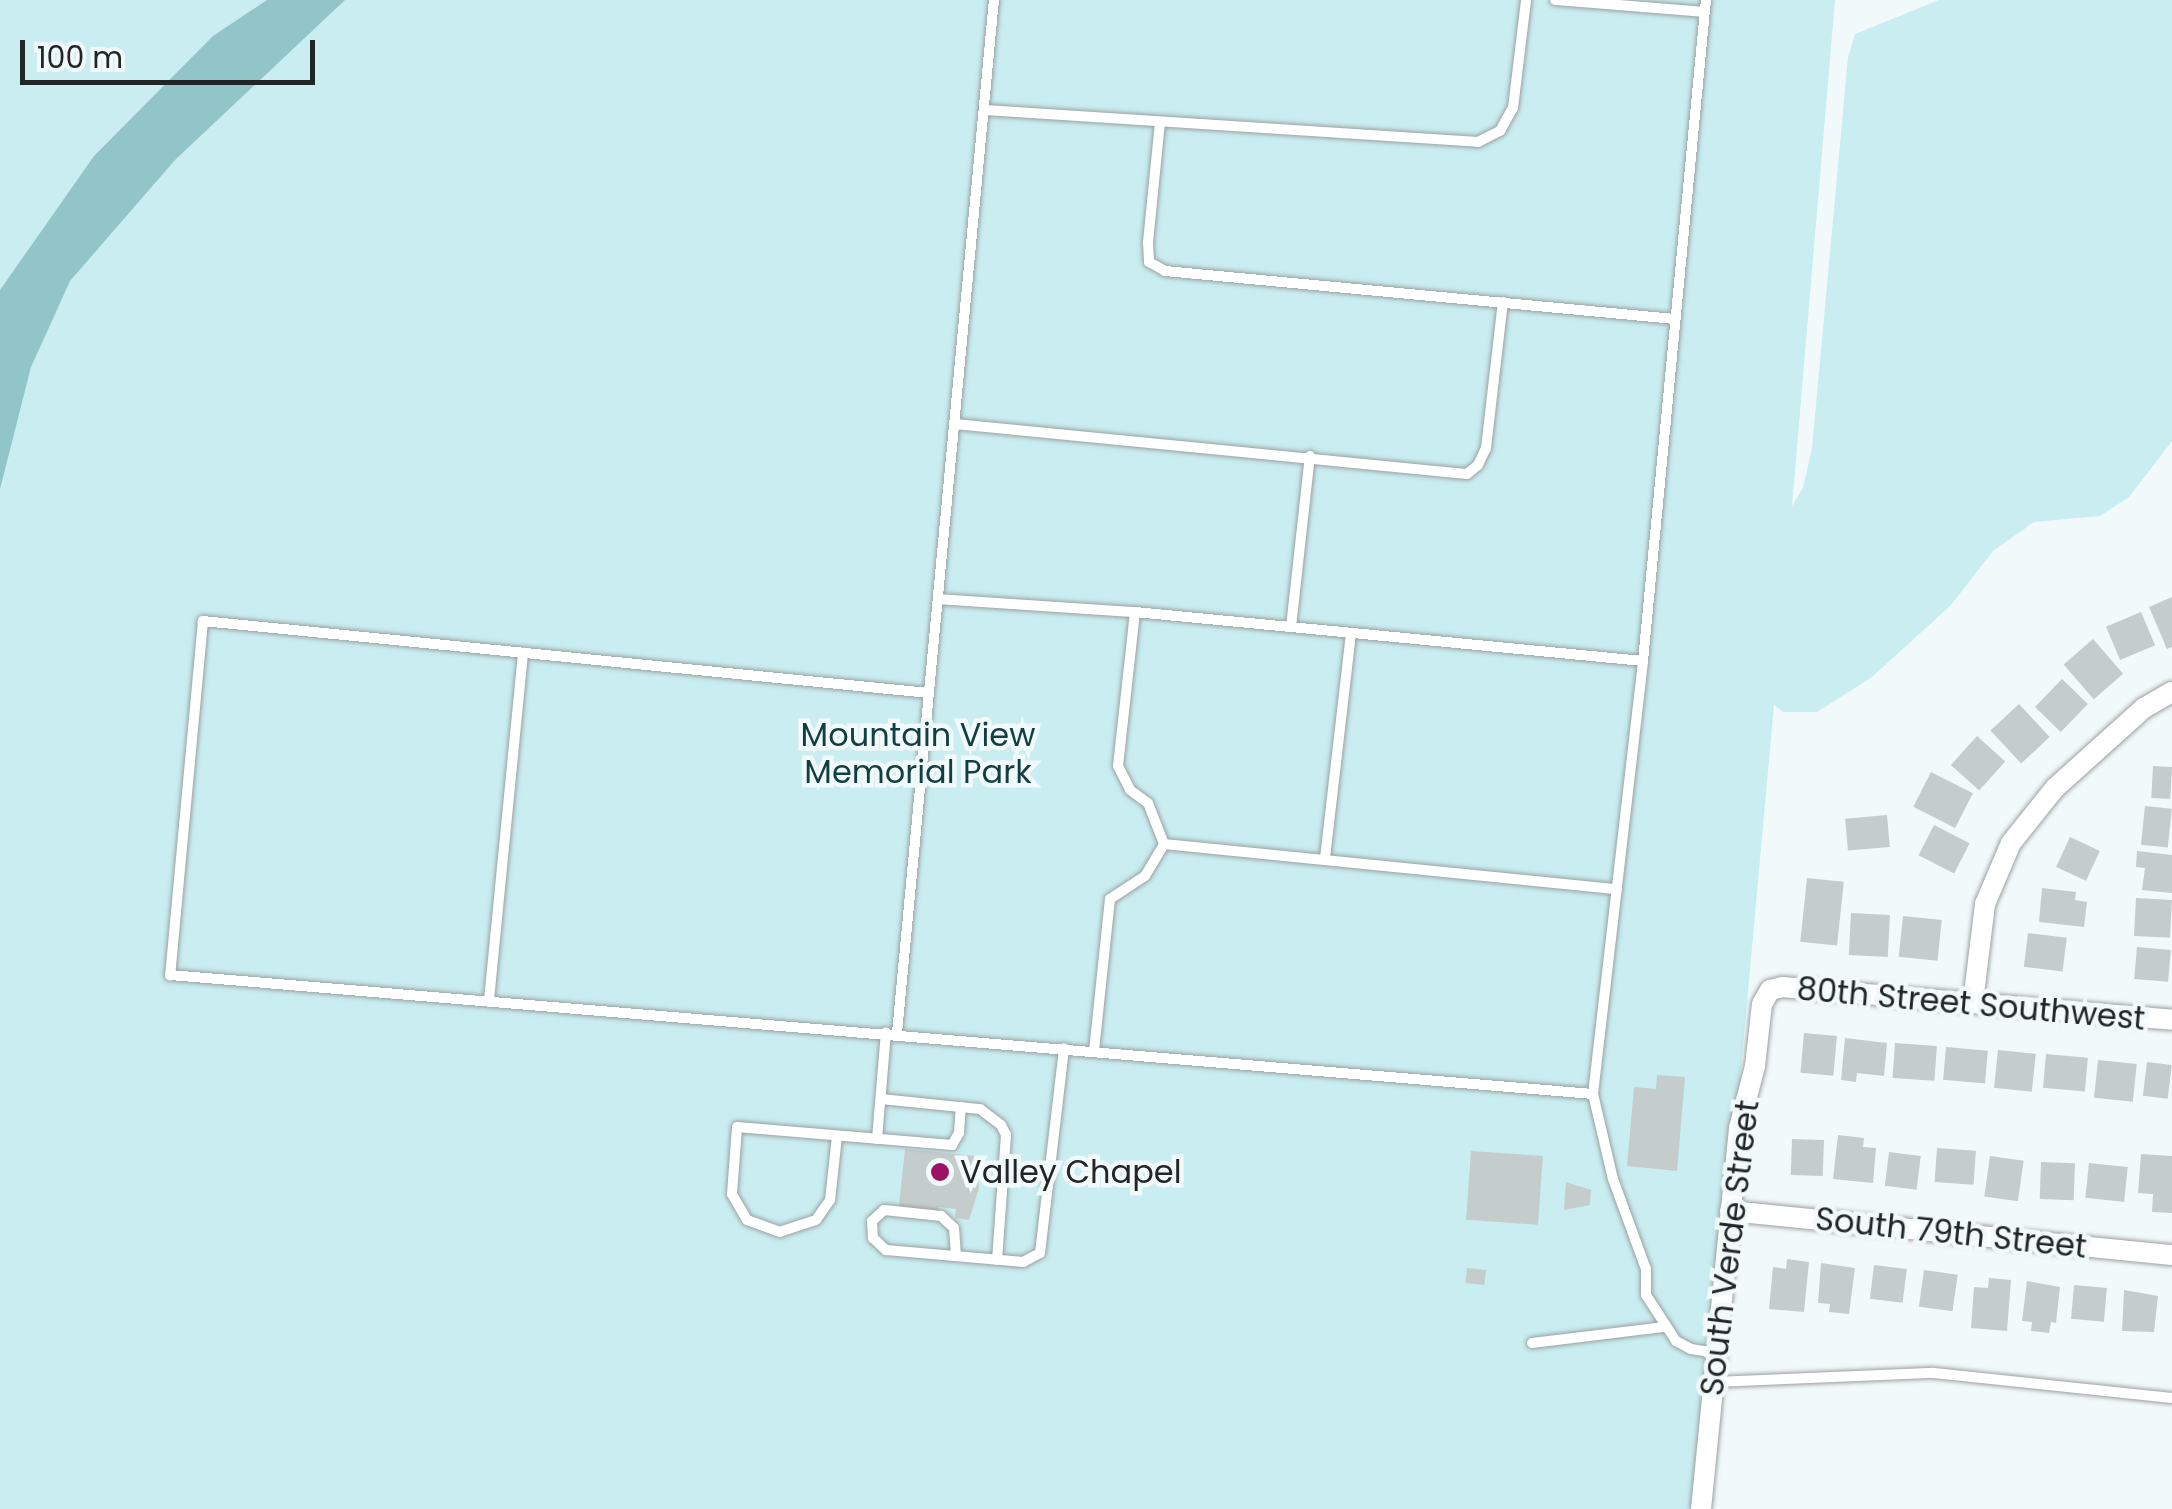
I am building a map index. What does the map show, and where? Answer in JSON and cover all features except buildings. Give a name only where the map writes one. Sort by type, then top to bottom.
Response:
[{"type":"street","points":[[1972,1002],[1986,904],[2011,844],[2055,788],[2144,708],[2172,692]]},
{"type":"street","name":"80th Street Southwest","points":[[1770,990],[1972,1002],[2172,1020]]},
{"type":"street","name":"South Verde Street","points":[[1701,1509],[1739,1128],[1760,1036],[1762,1004],[1770,990]]},
{"type":"street","name":"South 79th Street","points":[[1730,1212],[2172,1255]]},
{"type":"lane","points":[[877,1140],[929,693],[994,0]]},
{"type":"lane","points":[[985,110],[1478,142],[1500,131],[1513,108],[1526,0]]},
{"type":"lane","points":[[1555,0],[1705,6],[1643,661],[1593,1094],[1613,1179],[1646,1270],[1646,1295],[1664,1327],[1692,1350],[1716,1353]]},
{"type":"lane","points":[[1160,122],[1149,262],[1165,271],[1675,320]]},
{"type":"lane","points":[[955,424],[1467,474],[1478,465],[1486,448],[1503,302]]},
{"type":"lane","points":[[1291,627],[1310,456]]},
{"type":"lane","points":[[938,599],[1135,612],[1643,661]]},
{"type":"lane","points":[[1135,612],[1118,766],[1130,790],[1148,802],[1164,844]]},
{"type":"lane","points":[[929,693],[203,621],[170,974],[1593,1094]]},
{"type":"lane","points":[[1325,858],[1351,633]]},
{"type":"lane","points":[[489,1000],[523,653]]},
{"type":"lane","points":[[1164,844],[1617,888]]},
{"type":"lane","points":[[1094,1050],[1110,899],[1145,876],[1164,844]]},
{"type":"lane","points":[[956,1256],[954,1228],[941,1216],[884,1210],[872,1221],[873,1238],[886,1250],[997,1260],[1032,1260],[1044,1246],[1064,1048]]},
{"type":"lane","points":[[881,1098],[961,1107],[992,1116],[1006,1135],[997,1260]]},
{"type":"lane","points":[[837,1136],[830,1200],[816,1220],[798,1230],[780,1232],[746,1220],[732,1194],[737,1127],[952,1145],[959,1132],[961,1107]]},
{"type":"lane","points":[[1532,1344],[1664,1327]]},
{"type":"lane","points":[[1713,1382],[1934,1373],[2172,1398]]},
{"type":"green space","name":"Mountain View Memorial Park","points":[[0,0],[1835,0],[1792,506],[1803,488],[1812,448],[1848,57],[1855,34],[1939,0],[2172,0],[2172,441],[2129,497],[2100,516],[2034,522],[1993,551],[1951,605],[1872,677],[1817,712],[1783,712],[1774,705],[1701,1509],[0,1509]]},
{"type":"shaded area","points":[[267,0],[345,0],[175,160],[70,281],[31,367],[0,489],[0,290],[94,156],[213,36]]},
{"type":"place","name":"Valley Chapel","points":[[940,1172]]}]
